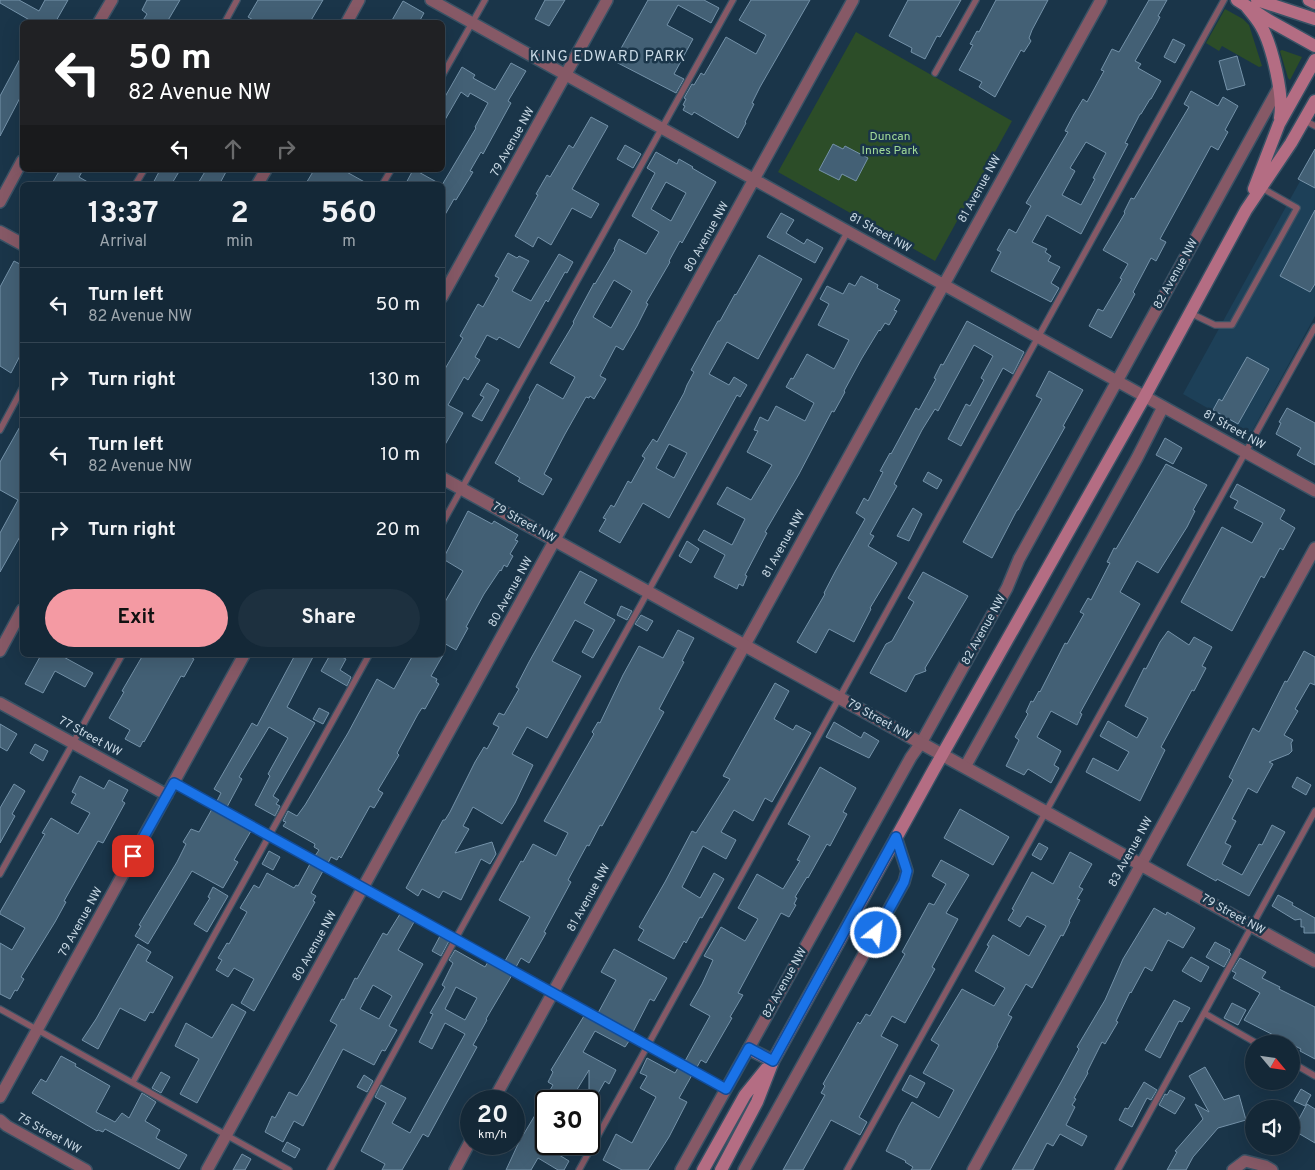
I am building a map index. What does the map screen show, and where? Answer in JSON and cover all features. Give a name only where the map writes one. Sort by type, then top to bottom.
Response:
[{"type":"main road","points":[[1309,0],[1315,3]]},
{"type":"main road","points":[[1247,2],[1315,19]]},
{"type":"main road","points":[[1247,2],[1315,46]]},
{"type":"main road","points":[[1247,2],[1261,26],[1276,69],[1282,109],[1279,124]]},
{"type":"main road","name":"82 Avenue NW","points":[[721,1170],[757,1102],[773,1061],[896,837],[1145,396],[1246,210],[1279,124],[1315,60]]},
{"type":"main road","name":"82 Avenue NW","points":[[1246,210],[1291,143],[1310,123],[1315,101]]},
{"type":"main road","points":[[749,1048],[773,1061]]},
{"type":"main road","name":"82 Avenue NW","points":[[703,1170],[745,1095],[773,1061]]},
{"type":"street","points":[[101,20],[112,0]]},
{"type":"street","points":[[348,20],[359,0]]},
{"type":"street","name":"81 Street NW","points":[[431,0],[1315,491]]},
{"type":"street","name":"79 Avenue NW","points":[[445,293],[607,0]]},
{"type":"street","name":"80 Avenue NW","points":[[207,1170],[853,0]]},
{"type":"street","name":"81 Avenue NW","points":[[498,1090],[1101,0]]},
{"type":"street","name":"82 Avenue NW","points":[[681,1170],[911,757],[1008,588],[1019,559],[1279,87]]},
{"type":"street","points":[[0,202],[20,165]]},
{"type":"street","points":[[0,232],[20,243]]},
{"type":"street","points":[[965,767],[1137,458],[1163,407]]},
{"type":"street","name":"79 Street NW","points":[[445,480],[1315,961]]},
{"type":"street","name":"83 Avenue NW","points":[[972,1170],[1315,548]]},
{"type":"street","points":[[0,651],[20,614]]},
{"type":"street","name":"79 Avenue NW","points":[[0,1097],[243,657]]},
{"type":"street","name":"77 Street NW","points":[[0,703],[167,795]]},
{"type":"street","points":[[744,1170],[904,882],[907,871],[896,837]]},
{"type":"street","name":"75 Street NW","points":[[0,1120],[7,1126],[86,1170]]},
{"type":"street","points":[[455,1170],[463,1155]]},
{"type":"street","points":[[1233,1170],[1245,1161],[1266,1166],[1272,1170]]},
{"type":"lane","points":[[226,20],[238,0]]},
{"type":"lane","points":[[445,71],[485,0]]},
{"type":"lane","points":[[445,519],[733,0]]},
{"type":"lane","points":[[935,73],[976,0]]},
{"type":"lane","points":[[579,1170],[1224,0]]},
{"type":"lane","points":[[1190,314],[1215,325],[1232,325],[1298,208],[1262,188]]},
{"type":"lane","points":[[330,1170],[456,938],[848,231]]},
{"type":"lane","points":[[847,1170],[1315,327]]},
{"type":"lane","points":[[0,430],[20,393]]},
{"type":"lane","points":[[0,874],[121,657]]},
{"type":"lane","points":[[133,1082],[368,657]]},
{"type":"lane","points":[[174,783],[726,1089]]},
{"type":"lane","points":[[1118,1170],[1315,811]]},
{"type":"lane","points":[[0,1009],[289,1170]]},
{"type":"lane","points":[[1204,1013],[1245,1037]]},
{"type":"lane","points":[[1300,1067],[1315,1076]]},
{"type":"shaded area","points":[[1315,154],[1315,316],[1251,433],[1183,394]]},
{"type":"green space","points":[[1225,9],[1243,19],[1249,25],[1262,66],[1259,67],[1222,46],[1219,51],[1206,43]]},
{"type":"green space","name":"Duncan Innes Park","points":[[856,32],[1012,121],[935,261],[778,172]]},
{"type":"green space","points":[[1280,51],[1302,57],[1290,80]]},
{"type":"building","points":[[0,0],[19,0],[39,11],[45,0],[68,0],[57,20],[30,20],[0,3]]},
{"type":"building","points":[[147,0],[180,0],[168,20],[143,20],[147,14],[142,10]]},
{"type":"building","points":[[258,0],[323,0],[311,20],[253,20],[248,17]]},
{"type":"building","points":[[545,0],[565,0],[549,26],[535,19]]},
{"type":"building","points":[[648,0],[704,0],[719,8],[711,23],[678,5],[667,25],[693,39],[674,74],[684,79],[676,93],[614,61]]},
{"type":"building","points":[[751,0],[810,0],[760,87],[738,138],[694,112],[692,115],[683,110],[685,106],[683,105],[686,99],[684,98],[692,84],[694,85],[701,73],[704,75],[726,37],[756,54],[766,35],[739,20]]},
{"type":"building","points":[[908,0],[961,0],[940,37],[937,36],[925,59],[911,52],[912,48],[889,36]]},
{"type":"building","points":[[996,0],[1048,0],[1032,30],[1029,38],[1031,41],[1024,52],[1021,50],[995,97],[979,87],[982,82],[959,70],[973,45],[970,44],[977,31],[979,32]]},
{"type":"building","points":[[1149,0],[1167,0],[1158,16],[1160,17],[1157,23],[1135,61],[1141,64],[1138,68],[1161,81],[1140,114],[1125,143],[1128,144],[1081,234],[1047,215],[1032,242],[1047,249],[1045,252],[1051,256],[1048,261],[1060,267],[1051,283],[1059,288],[1051,302],[991,271],[1001,252],[997,250],[1009,229],[1016,233],[1031,206],[1026,203],[1068,132],[1065,131],[1074,114],[1083,99],[1087,102],[1104,71],[1101,70],[1112,49],[1119,52]],"holes":[[[1086,142],[1106,153],[1081,205],[1062,195],[1075,171],[1070,168]]]},
{"type":"building","points":[[403,1],[424,13],[420,20],[392,20]]},
{"type":"building","points":[[1173,39],[1185,45],[1175,63],[1164,57]]},
{"type":"building","points":[[1237,56],[1245,85],[1227,90],[1219,61]]},
{"type":"building","points":[[20,59],[20,98],[0,136],[0,96]]},
{"type":"building","points":[[511,63],[526,71],[508,101],[511,103],[483,154],[481,152],[470,171],[473,172],[445,215],[444,182],[476,128],[488,103],[470,93],[468,97],[461,92],[445,120],[445,97],[462,67],[475,75],[473,78],[495,90]]},
{"type":"building","points":[[1191,91],[1218,106],[1223,97],[1238,106],[1225,130],[1228,132],[1218,150],[1211,146],[1160,239],[1166,242],[1156,261],[1151,258],[1133,292],[1135,294],[1111,338],[1089,326],[1098,309],[1103,311],[1122,279],[1120,278],[1128,264],[1103,250],[1125,213],[1131,198],[1134,199],[1189,107],[1184,104]]},
{"type":"building","points":[[591,117],[608,126],[572,189],[599,204],[591,218],[572,208],[551,245],[538,237],[533,247],[515,236],[547,175],[550,177],[569,145],[573,148]]},
{"type":"building","points":[[833,144],[843,149],[845,146],[868,158],[856,181],[842,174],[839,180],[819,170]]},
{"type":"building","points":[[625,145],[641,154],[633,168],[617,159]]},
{"type":"building","points":[[1315,149],[1315,188],[1298,179]]},
{"type":"building","points":[[656,152],[677,164],[679,159],[716,182],[682,243],[680,241],[623,350],[616,346],[600,376],[606,379],[594,399],[590,396],[589,398],[586,397],[565,434],[544,474],[552,479],[543,495],[518,481],[520,478],[495,463],[537,384],[563,399],[575,377],[550,363],[574,323],[594,283],[615,250],[619,239],[646,254],[659,232],[632,216],[655,173],[647,168]],"holes":[[[666,182],[686,193],[671,221],[651,209]],[[614,280],[632,291],[611,328],[593,317]]]},
{"type":"building","points":[[59,172],[82,172],[79,177],[88,182],[53,182]]},
{"type":"building","points":[[159,172],[179,172],[173,182],[154,182]]},
{"type":"building","points":[[205,172],[226,172],[221,182],[199,182]]},
{"type":"building","points":[[313,172],[347,172],[365,182],[307,182]]},
{"type":"building","points":[[412,172],[419,172],[437,182],[407,182]]},
{"type":"building","points":[[1315,210],[1315,284],[1310,292],[1280,276]]},
{"type":"building","points":[[781,213],[794,220],[786,233],[804,244],[807,239],[823,248],[815,263],[767,237]]},
{"type":"building","points":[[508,253],[529,261],[512,291],[531,301],[559,254],[573,262],[548,302],[546,300],[519,348],[499,337],[497,340],[487,335],[475,357],[480,360],[468,380],[464,377],[448,405],[463,413],[445,445],[445,369],[463,338],[460,336],[478,304],[483,307],[499,278],[495,276]]},
{"type":"building","points":[[759,255],[802,279],[758,359],[727,342],[709,374],[729,385],[734,377],[747,385],[740,397],[737,395],[669,518],[643,503],[620,543],[599,531],[606,519],[603,518],[611,505],[614,507],[628,481],[631,483],[645,458],[642,456],[653,439],[657,442],[694,372],[691,370],[718,321],[720,321]],"holes":[[[669,444],[687,453],[674,478],[656,468]]]},
{"type":"building","points":[[14,261],[20,264],[20,356],[11,373],[0,366],[0,287]]},
{"type":"building","points":[[861,276],[878,285],[877,288],[900,300],[894,310],[897,311],[889,325],[885,323],[879,330],[862,358],[834,412],[832,411],[799,474],[765,532],[767,533],[745,575],[747,576],[743,586],[739,584],[737,589],[714,577],[725,555],[698,540],[704,530],[732,545],[745,519],[717,504],[727,487],[751,500],[772,465],[747,452],[758,431],[754,430],[760,417],[768,421],[776,406],[805,421],[814,403],[786,387],[791,378],[793,379],[807,354],[834,369],[849,340],[818,325],[829,304],[820,299],[827,286],[843,294],[849,283],[855,286]]},
{"type":"building","points":[[967,321],[1024,352],[1013,374],[1003,368],[961,446],[948,439],[966,404],[970,406],[984,380],[981,378],[993,356],[974,345],[938,411],[935,409],[922,430],[894,484],[897,486],[870,534],[874,536],[868,546],[897,563],[870,608],[854,642],[829,629],[816,653],[797,642],[865,519],[856,513],[864,498],[868,501],[883,472],[880,471],[916,408],[919,410],[936,379],[934,378],[941,364],[943,365]]},
{"type":"building","points":[[1247,357],[1269,369],[1238,424],[1213,410],[1219,399],[1222,401]]},
{"type":"building","points":[[1049,371],[1083,390],[1063,426],[1065,427],[1017,510],[992,558],[963,542],[1042,399],[1036,396]]},
{"type":"building","points":[[487,383],[499,390],[482,421],[472,416],[484,397],[480,395]]},
{"type":"building","points":[[1287,408],[1315,423],[1315,465],[1297,455],[1301,448],[1276,434],[1281,423],[1279,422]]},
{"type":"building","points":[[20,427],[20,537],[0,572],[0,533],[18,500],[0,490],[0,462]]},
{"type":"building","points":[[1165,438],[1182,448],[1173,464],[1156,455]]},
{"type":"building","points":[[1166,464],[1207,485],[1193,510],[1195,511],[1187,527],[1158,573],[1137,561],[1120,592],[1140,604],[1080,713],[1082,714],[1077,725],[1051,711],[1037,737],[1061,751],[1054,765],[1059,768],[1051,783],[1028,769],[1024,775],[1006,766],[1019,740],[1015,737],[1028,714],[1026,712],[1031,701],[1033,702],[1040,692],[1065,643],[1067,644],[1084,614],[1080,612],[1088,598],[1091,600],[1110,563],[1107,562],[1114,548],[1116,549]]},
{"type":"building","points":[[928,472],[942,480],[937,489],[923,481]]},
{"type":"building","points":[[1237,484],[1285,510],[1280,519],[1295,528],[1283,550],[1280,548],[1264,578],[1261,576],[1232,631],[1181,602],[1222,527],[1252,543],[1263,523],[1234,508],[1238,501],[1230,497]]},
{"type":"building","points":[[913,508],[922,514],[909,541],[897,536]]},
{"type":"building","points":[[468,511],[492,524],[494,521],[518,535],[515,540],[518,541],[510,554],[513,556],[507,567],[504,565],[484,594],[456,650],[445,644],[445,602],[463,571],[445,560],[445,555]]},
{"type":"building","points":[[687,541],[699,549],[691,563],[679,556]]},
{"type":"building","points":[[580,571],[597,580],[584,603],[615,620],[593,658],[582,652],[594,630],[575,620],[552,661],[581,676],[547,738],[527,727],[512,754],[533,765],[515,803],[502,824],[473,807],[463,826],[469,829],[455,853],[492,842],[496,854],[490,864],[481,859],[461,900],[443,891],[439,898],[422,889],[418,896],[406,888],[443,820],[445,820],[450,812],[475,762],[484,747],[487,749],[499,727],[493,724],[499,713],[504,715],[519,689],[516,687]]},
{"type":"building","points":[[923,572],[968,596],[925,668],[926,671],[915,675],[906,692],[870,673],[886,644],[892,641],[914,602],[908,598]]},
{"type":"building","points":[[621,606],[632,611],[627,620],[617,615]]},
{"type":"building","points":[[641,615],[653,621],[647,631],[635,624]]},
{"type":"building","points":[[678,630],[694,638],[682,661],[684,662],[659,709],[664,712],[602,826],[600,825],[589,846],[587,845],[568,880],[571,882],[529,963],[521,958],[516,967],[505,961],[530,917],[499,900],[533,844],[556,856],[568,833],[544,821],[594,734],[592,732],[598,722],[600,723],[639,646],[663,658]]},
{"type":"building","points":[[1168,631],[1189,645],[1194,637],[1212,647],[1202,666],[1206,668],[1161,747],[1165,750],[1140,801],[1086,772],[1093,758],[1118,771],[1129,752],[1100,736],[1108,721],[1137,738],[1148,718],[1125,706],[1144,668],[1146,669]]},
{"type":"building","points":[[1304,651],[1315,657],[1315,685],[1310,683],[1295,709],[1298,711],[1284,735],[1293,740],[1291,743],[1292,751],[1269,762],[1273,764],[1257,793],[1248,788],[1232,819],[1236,821],[1225,843],[1231,846],[1222,864],[1242,875],[1259,844],[1262,845],[1272,825],[1285,832],[1249,896],[1187,865],[1233,780],[1229,777],[1253,728],[1259,732],[1285,681],[1287,682]]},
{"type":"building","points":[[40,657],[64,657],[93,673],[85,687],[55,671],[43,693],[25,684]]},
{"type":"building","points":[[142,657],[190,657],[194,659],[184,677],[181,676],[140,747],[125,739],[130,730],[109,718],[124,692],[122,691]]},
{"type":"building","points":[[294,657],[313,657],[287,707],[315,723],[273,796],[279,800],[276,804],[280,806],[275,816],[255,805],[270,776],[268,774],[288,738],[269,727],[239,777],[242,779],[227,807],[217,801],[221,793],[214,789],[252,723],[257,726]]},
{"type":"building","points":[[329,657],[342,657],[346,659],[340,670],[351,677],[347,686],[321,671]]},
{"type":"building","points":[[412,657],[442,657],[431,676],[437,679],[436,682],[439,684],[425,709],[422,708],[418,714],[397,753],[399,755],[378,790],[383,793],[374,808],[370,806],[341,858],[339,856],[337,860],[331,857],[328,863],[315,856],[319,850],[314,847],[315,844],[283,826],[286,822],[283,821],[288,811],[297,816],[305,805],[348,733],[377,679],[394,689]]},
{"type":"building","points":[[775,683],[789,691],[774,719],[793,730],[796,725],[811,733],[772,802],[765,798],[753,821],[734,810],[721,832],[736,840],[726,859],[703,846],[682,887],[700,898],[714,873],[724,879],[702,918],[700,917],[686,943],[684,941],[674,959],[638,940],[644,930],[639,927],[692,831],[696,833],[730,779],[723,776]]},
{"type":"building","points":[[319,708],[329,713],[323,724],[313,719]]},
{"type":"building","points":[[834,722],[861,738],[864,732],[879,741],[869,758],[826,737]]},
{"type":"building","points":[[0,724],[17,734],[7,751],[0,747]]},
{"type":"building","points":[[35,744],[48,751],[43,761],[30,753]]},
{"type":"building","points":[[820,767],[856,788],[843,812],[847,814],[830,846],[827,844],[795,897],[797,898],[794,904],[796,905],[789,917],[781,913],[738,993],[743,995],[730,1017],[732,1018],[706,1063],[701,1060],[697,1067],[685,1061],[710,1016],[690,1005],[713,960],[704,956],[721,927],[745,941],[758,919],[738,908],[757,874],[783,889],[800,861],[797,860],[810,836],[788,824]]},
{"type":"building","points":[[80,776],[104,789],[109,780],[128,790],[122,801],[125,803],[103,843],[98,841],[64,901],[66,902],[55,922],[21,977],[24,979],[10,999],[0,994],[0,943],[12,950],[25,928],[0,914],[0,912],[45,834],[42,833],[51,818],[78,834],[90,813],[71,803],[76,794],[72,792]]},
{"type":"building","points":[[1297,777],[1311,785],[1306,795],[1292,787]]},
{"type":"building","points":[[14,784],[25,791],[12,814],[15,816],[0,843],[0,808]]},
{"type":"building","points":[[212,809],[251,831],[234,860],[238,862],[223,888],[192,871],[148,944],[135,936],[141,926],[139,925],[177,862],[186,844],[183,842],[191,829],[199,832]]},
{"type":"building","points":[[960,809],[1009,837],[993,865],[944,838]]},
{"type":"building","points":[[1039,843],[1048,848],[1041,860],[1032,855]]},
{"type":"building","points":[[269,851],[280,857],[273,870],[262,864]]},
{"type":"building","points":[[1070,852],[1092,864],[1079,887],[1083,889],[1077,899],[1080,900],[1063,936],[1061,935],[1032,988],[1026,984],[1008,1015],[1012,1017],[998,1046],[930,1170],[911,1170],[913,1167],[906,1161],[886,1151],[899,1125],[912,1102],[939,1118],[954,1090],[923,1073],[939,1045],[931,1040],[962,989],[994,1006],[1005,988],[975,971],[989,946],[987,945],[993,935],[1029,956],[1046,926],[1027,916],[1020,927],[1008,920],[1014,910],[1012,909],[1032,872],[1053,884]]},
{"type":"building","points":[[941,860],[969,875],[946,913],[958,919],[932,967],[935,969],[905,1023],[892,1016],[881,1036],[898,1045],[859,1117],[867,1122],[860,1135],[831,1120],[803,1170],[783,1170],[825,1095],[821,1093],[825,1086],[823,1084],[858,1022],[860,1024],[866,1014],[870,1016],[905,954],[902,952],[929,903],[934,905],[946,884],[932,876]]},
{"type":"building","points":[[310,864],[323,871],[311,893],[316,896],[313,901],[315,902],[254,1011],[241,1003],[254,979],[234,968],[228,977],[216,970],[222,960],[218,958],[227,943],[229,944],[247,912],[240,908],[254,885],[259,888],[267,873],[294,888],[296,885],[298,886]]},
{"type":"building","points":[[213,887],[228,896],[207,932],[194,924],[210,898],[208,897]]},
{"type":"building","points":[[1278,895],[1315,918],[1315,933],[1304,933],[1304,927],[1301,927],[1301,919],[1295,920],[1272,906]]},
{"type":"building","points":[[1154,908],[1166,915],[1167,912],[1195,928],[1183,948],[1168,940],[1152,971],[1145,967],[1130,992],[1116,1021],[1118,1022],[1105,1044],[1102,1042],[1074,1098],[1076,1099],[1072,1105],[1075,1107],[1066,1125],[1087,1136],[1082,1146],[1060,1134],[1053,1146],[1047,1143],[1033,1170],[1012,1170],[1079,1049],[1077,1047],[1105,1000],[1123,959]]},
{"type":"building","points":[[400,914],[414,922],[398,950],[423,964],[389,1026],[397,1030],[385,1051],[382,1050],[374,1065],[343,1049],[303,1126],[294,1121],[283,1142],[265,1132],[272,1116],[275,1118],[289,1092],[297,1096],[337,1025],[330,1021],[342,999],[344,1000],[355,978],[357,979],[383,933],[387,935]],"holes":[[[373,985],[392,996],[379,1019],[360,1009]]]},
{"type":"building","points":[[440,936],[449,941],[441,956],[432,951]]},
{"type":"building","points":[[1215,942],[1230,950],[1231,954],[1224,967],[1206,957]]},
{"type":"building","points":[[138,944],[151,952],[146,961],[173,977],[153,1013],[150,1012],[145,1021],[120,1008],[98,1049],[82,1040],[96,1019]]},
{"type":"building","points":[[614,949],[667,978],[654,1001],[650,999],[633,1032],[598,1013],[616,980],[601,972]]},
{"type":"building","points":[[455,950],[485,967],[488,962],[512,975],[486,1019],[473,1045],[477,1047],[428,1137],[423,1134],[402,1170],[382,1170],[385,1164],[361,1151],[386,1103],[375,1097],[381,1085],[406,1098],[392,1123],[410,1133],[465,1034],[445,1023],[432,1049],[419,1042],[433,1014],[430,1013],[445,987],[442,985],[453,963],[449,960]],"holes":[[[456,987],[477,998],[465,1020],[445,1009]]]},
{"type":"building","points":[[1191,957],[1209,967],[1201,982],[1182,971]]},
{"type":"building","points":[[1240,958],[1266,972],[1262,978],[1315,1007],[1315,1059],[1300,1051],[1300,1035],[1273,1035],[1244,1020],[1260,993],[1233,978],[1236,973],[1232,971]]},
{"type":"building","points":[[1174,1000],[1190,1008],[1182,1022],[1179,1021],[1160,1058],[1145,1050]]},
{"type":"building","points":[[1232,1003],[1246,1010],[1238,1025],[1224,1018]]},
{"type":"building","points":[[232,1004],[246,1012],[197,1103],[180,1094],[199,1059],[175,1046],[186,1023],[212,1038]]},
{"type":"building","points":[[584,1016],[629,1041],[625,1047],[595,1031],[583,1052],[616,1070],[609,1084],[605,1081],[600,1090],[589,1090],[589,1070],[577,1090],[550,1090],[553,1085],[548,1082],[553,1072],[551,1070]]},
{"type":"building","points":[[61,1056],[110,1086],[96,1112],[115,1122],[122,1113],[129,1118],[142,1093],[156,1102],[145,1121],[160,1130],[156,1138],[187,1155],[179,1169],[105,1129],[103,1132],[97,1131],[32,1093],[41,1079],[46,1082]]},
{"type":"building","points":[[647,1058],[675,1073],[678,1068],[692,1075],[679,1098],[687,1102],[669,1137],[648,1170],[622,1170],[603,1160],[616,1134],[632,1143],[656,1097],[640,1088],[647,1076],[640,1073]]},
{"type":"building","points":[[1205,1067],[1224,1100],[1239,1095],[1245,1120],[1218,1128],[1193,1157],[1186,1170],[1167,1170],[1177,1152],[1175,1151],[1203,1119],[1195,1104],[1209,1112],[1189,1076]]},
{"type":"building","points":[[161,1072],[170,1077],[161,1093],[152,1088]]},
{"type":"building","points":[[364,1075],[373,1081],[367,1092],[357,1087]]},
{"type":"building","points":[[910,1075],[925,1083],[917,1098],[902,1090]]},
{"type":"building","points":[[1144,1082],[1157,1090],[1151,1100],[1147,1098],[1132,1127],[1119,1120],[1125,1108],[1128,1109]]},
{"type":"building","points":[[1301,1089],[1311,1095],[1305,1106],[1300,1104],[1300,1100],[1295,1100]]},
{"type":"building","points":[[1170,1090],[1185,1098],[1175,1114],[1159,1105],[1165,1094],[1167,1095]]},
{"type":"building","points":[[1307,1104],[1315,1109],[1315,1143],[1300,1134],[1300,1117]]},
{"type":"building","points":[[535,1115],[535,1155],[559,1155],[569,1161],[564,1170],[558,1170],[538,1158],[531,1170],[506,1170],[513,1155],[525,1155],[525,1132]]},
{"type":"building","points":[[287,1142],[300,1149],[295,1158],[282,1151]]},
{"type":"building","points":[[242,1154],[251,1159],[245,1170],[233,1170]]},
{"type":"district","name":"KING EDWARD PARK","points":[[608,57]]},
{"type":"route","points":[[133,856],[174,783],[726,1089],[749,1048],[773,1061],[896,837],[907,871],[904,882],[876,933]]}]
